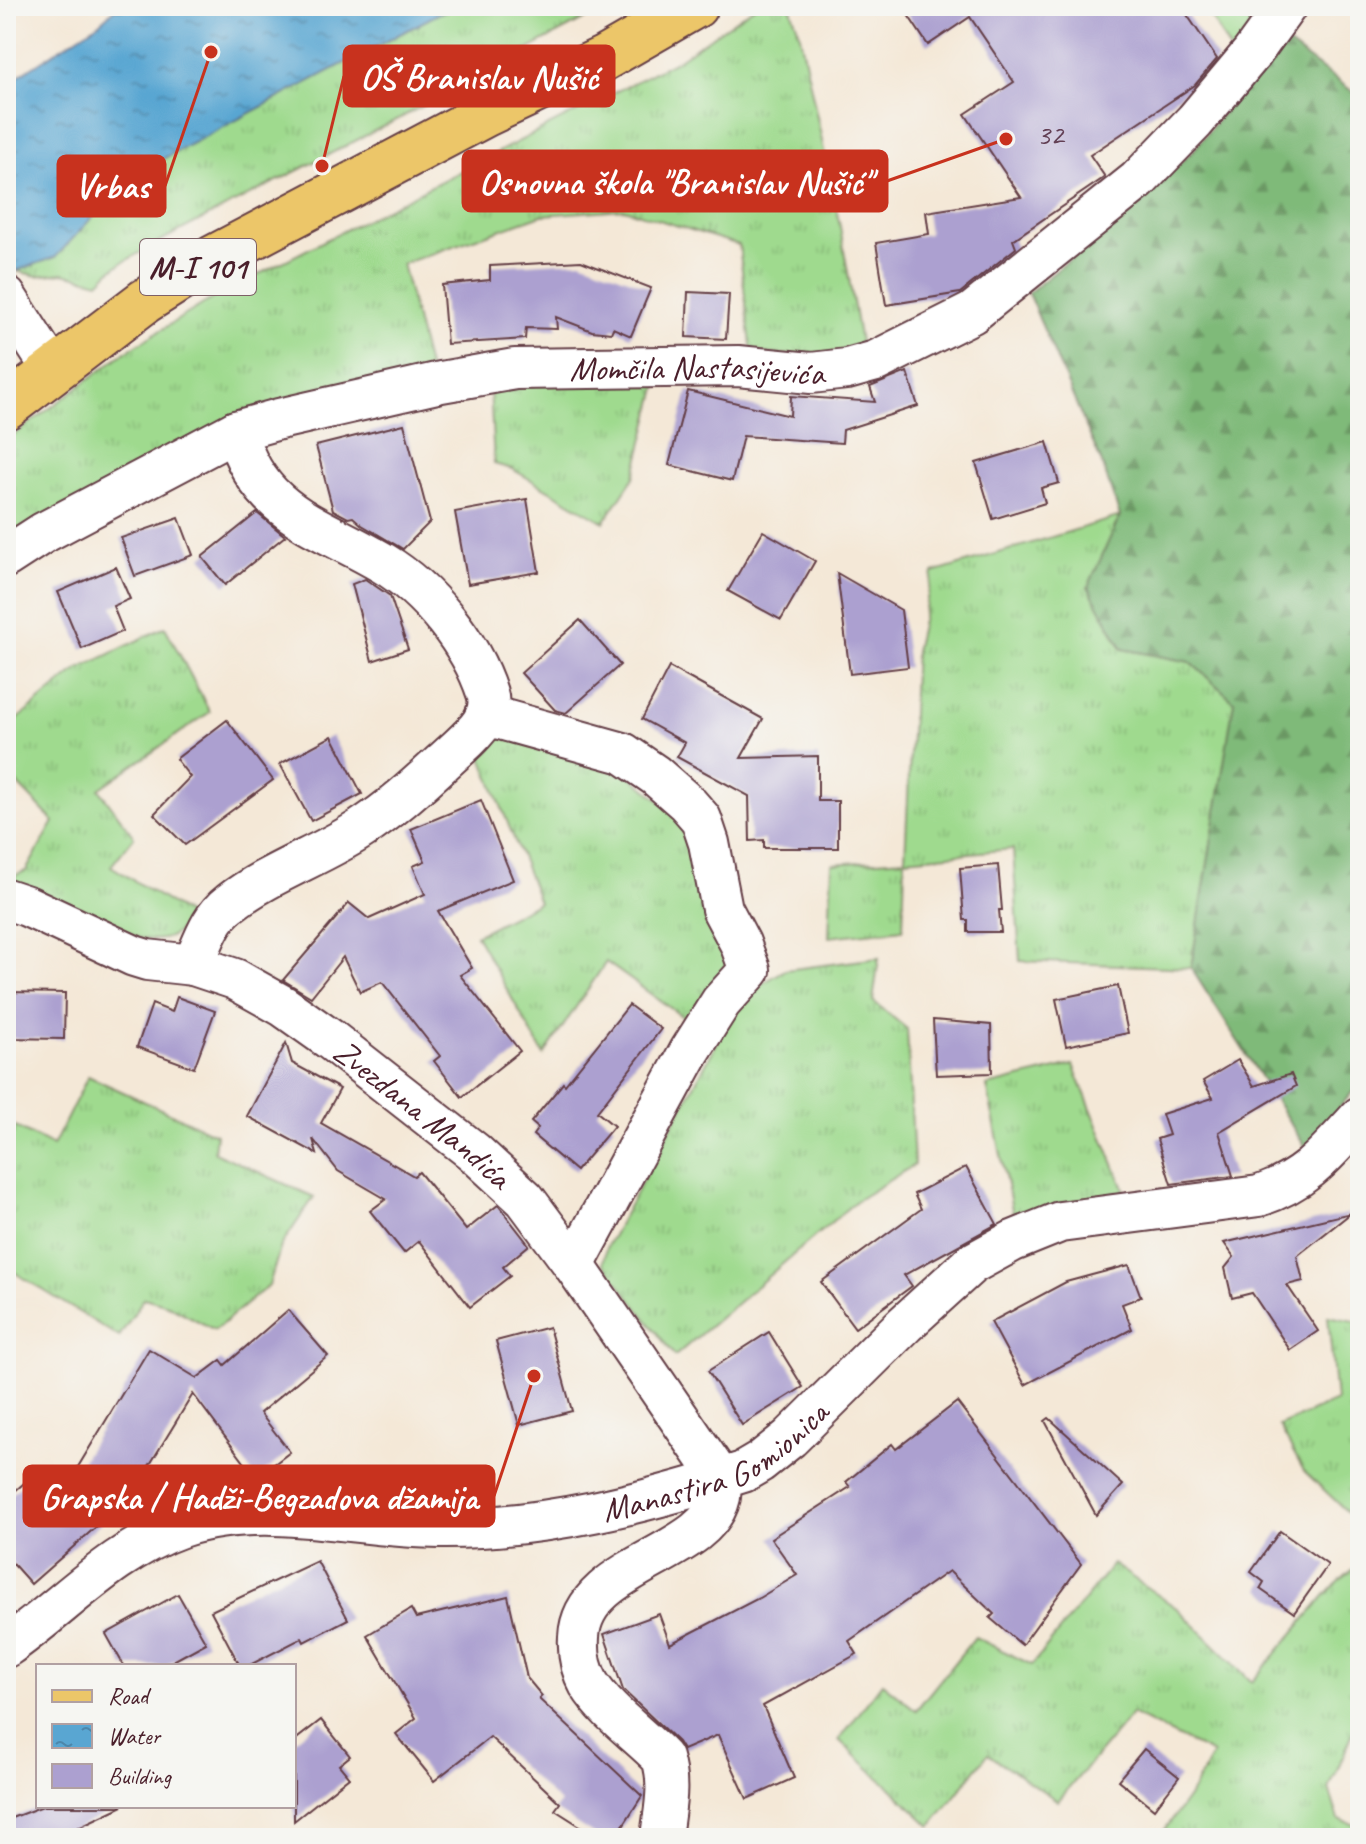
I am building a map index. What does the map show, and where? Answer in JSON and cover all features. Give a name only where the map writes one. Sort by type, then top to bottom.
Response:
[{"type":"main road","name":"M-I 101","points":[[6,407],[145,301],[213,258],[486,114],[603,59],[695,6]]},
{"type":"street","name":"Momčila Nastasijevića","points":[[6,557],[43,533],[236,431],[441,382],[515,369],[738,366],[811,373],[847,369],[876,361],[972,313],[1138,180],[1195,121],[1252,53],[1286,6]]},
{"type":"street","points":[[6,297],[51,372]]},
{"type":"street","points":[[193,965],[211,926],[230,902],[361,830],[415,790],[475,734],[490,700],[485,685],[450,624],[415,587],[385,564],[288,511],[268,494],[248,465],[236,431]]},
{"type":"street","points":[[486,715],[623,753],[687,803],[701,819],[722,909],[750,970],[721,1002],[690,1051],[574,1265]]},
{"type":"street","name":"Zvezdana Mandića","points":[[6,899],[134,956],[193,965],[235,979],[283,1006],[474,1152],[525,1199],[721,1479]]},
{"type":"street","name":"Manastira Gomionica","points":[[6,1647],[120,1557],[165,1533],[204,1520],[272,1515],[435,1528],[524,1525],[622,1507],[743,1472],[783,1445],[971,1264],[1013,1241],[1060,1222],[1259,1196],[1280,1189],[1313,1169],[1360,1117]]},
{"type":"street","points":[[661,1838],[667,1800],[667,1774],[662,1758],[589,1684],[580,1661],[580,1622],[601,1590],[680,1542],[703,1523],[717,1505],[721,1479]]},
{"type":"green space","points":[[453,6],[609,6],[156,243],[112,269],[99,282],[63,273],[37,276],[16,271],[56,257],[130,176]]},
{"type":"green space","points":[[756,6],[790,6],[799,31],[840,227],[861,348],[812,356],[752,353],[739,245],[624,209],[542,215],[402,264],[430,375],[6,541],[6,441],[125,352],[218,295],[676,61]]},
{"type":"green space","points":[[1205,6],[1268,6],[1233,56]]},
{"type":"green space","points":[[1281,39],[1360,97],[1360,1083],[1306,1148],[1191,968],[1234,701],[1190,662],[1123,649],[1088,587],[1120,516],[1101,461],[1028,293],[1115,224],[1193,151]]},
{"type":"green space","points":[[659,380],[634,477],[604,522],[512,469],[494,464],[490,386]]},
{"type":"green space","points":[[1121,516],[1089,587],[1122,649],[1190,662],[1235,701],[1191,968],[1020,961],[1013,849],[905,859],[915,651],[933,573]]},
{"type":"green space","points":[[165,627],[210,712],[99,789],[134,837],[111,866],[193,918],[174,934],[156,940],[138,938],[8,878],[26,871],[54,822],[6,772],[6,729],[77,670]]},
{"type":"green space","points":[[495,736],[616,764],[695,830],[734,958],[690,1022],[606,962],[544,1055],[476,935],[539,902],[479,750]]},
{"type":"green space","points":[[905,859],[903,929],[829,937],[832,864]]},
{"type":"green space","points":[[879,958],[873,1001],[907,1029],[914,1165],[856,1201],[675,1356],[603,1263],[606,1248],[743,995],[785,970]]},
{"type":"green space","points":[[1073,1065],[1125,1191],[1058,1204],[1014,1219],[987,1086]]},
{"type":"green space","points":[[88,1076],[216,1134],[214,1152],[314,1197],[281,1246],[269,1285],[215,1330],[168,1305],[144,1298],[119,1337],[9,1269],[6,1272],[6,1122],[53,1146]]},
{"type":"green space","points":[[1328,1316],[1360,1322],[1360,1524],[1304,1471],[1279,1426],[1336,1401]]},
{"type":"green space","points":[[1360,1563],[1360,1716],[1329,1789],[1339,1820],[1360,1826],[1360,1838],[1159,1838],[1193,1790],[1213,1754],[1132,1714],[1058,1801],[988,1754],[931,1826],[839,1740],[882,1683],[916,1710],[975,1637],[1032,1665],[1113,1564],[1178,1609],[1252,1682],[1330,1590]]},
{"type":"water","points":[[118,6],[453,6],[130,176],[56,257],[16,271],[6,280],[6,84],[98,24]]},
{"type":"building","points":[[902,6],[1181,6],[1217,59],[1195,85],[1090,155],[1105,177],[1013,240],[1016,248],[960,293],[886,305],[876,243],[929,234],[926,212],[1021,197],[965,114],[1014,82],[970,17],[928,45]]},
{"type":"building","points":[[581,261],[651,288],[631,336],[613,328],[611,333],[592,331],[556,317],[557,329],[526,328],[525,339],[447,344],[442,285],[490,280],[490,266]]},
{"type":"building","points":[[688,292],[729,294],[726,339],[686,337]]},
{"type":"building","points":[[907,372],[918,406],[843,430],[842,443],[743,436],[732,481],[669,465],[688,391],[790,416],[791,396],[875,402],[870,387]]},
{"type":"building","points":[[404,424],[430,522],[403,549],[353,517],[348,518],[333,510],[316,446]]},
{"type":"building","points":[[1047,442],[1059,483],[1041,488],[1045,503],[993,519],[976,463]]},
{"type":"building","points":[[527,499],[539,572],[468,584],[455,512]]},
{"type":"building","points":[[257,513],[285,536],[225,585],[202,557]]},
{"type":"building","points":[[179,518],[193,555],[135,576],[121,538]]},
{"type":"building","points":[[763,531],[815,561],[781,620],[728,591]]},
{"type":"building","points":[[116,567],[130,599],[113,606],[123,631],[82,649],[58,592]]},
{"type":"building","points":[[837,573],[901,610],[908,667],[850,674]]},
{"type":"building","points":[[365,579],[390,596],[408,649],[372,661],[352,584]]},
{"type":"building","points":[[580,620],[620,665],[566,713],[555,710],[521,673]]},
{"type":"building","points":[[669,667],[763,719],[741,758],[818,756],[818,801],[838,801],[838,848],[764,848],[764,840],[750,841],[749,796],[677,757],[685,743],[642,719]]},
{"type":"building","points":[[227,720],[273,780],[185,845],[154,814],[190,777],[176,759]]},
{"type":"building","points":[[332,736],[362,794],[311,821],[280,764]]},
{"type":"building","points":[[481,800],[513,880],[438,911],[472,968],[460,975],[520,1051],[462,1097],[434,1061],[440,1056],[382,982],[360,992],[343,957],[311,997],[283,980],[349,903],[369,919],[425,894],[413,866],[425,861],[411,829]]},
{"type":"building","points":[[998,865],[1001,932],[968,932],[968,920],[964,920],[960,868]]},
{"type":"building","points":[[1118,986],[1128,1033],[1066,1046],[1056,999]]},
{"type":"building","points":[[6,992],[65,993],[64,1039],[6,1038]]},
{"type":"building","points":[[177,997],[215,1011],[194,1068],[137,1047],[152,1004],[172,1012]]},
{"type":"building","points":[[629,1005],[661,1029],[597,1112],[614,1126],[576,1171],[533,1135],[538,1128],[531,1122]]},
{"type":"building","points":[[933,1020],[991,1025],[992,1073],[936,1075]]},
{"type":"building","points":[[286,1043],[292,1063],[340,1089],[321,1123],[414,1176],[419,1172],[466,1230],[498,1205],[529,1245],[503,1267],[510,1276],[470,1307],[419,1241],[404,1253],[370,1211],[386,1199],[338,1171],[313,1139],[317,1154],[247,1116]]},
{"type":"building","points":[[1238,1060],[1254,1086],[1291,1074],[1296,1086],[1219,1132],[1233,1176],[1171,1184],[1157,1139],[1169,1135],[1162,1114],[1213,1098],[1203,1081]]},
{"type":"building","points":[[966,1167],[997,1224],[904,1275],[912,1286],[855,1328],[821,1282],[921,1209],[914,1194]]},
{"type":"building","points":[[1351,1213],[1297,1256],[1303,1281],[1287,1285],[1318,1331],[1290,1350],[1252,1293],[1232,1298],[1225,1268],[1234,1257],[1224,1243]]},
{"type":"building","points":[[1129,1265],[1141,1297],[1122,1304],[1132,1329],[1025,1385],[991,1322],[1066,1282]]},
{"type":"building","points":[[288,1310],[328,1356],[260,1413],[290,1452],[256,1478],[193,1394],[130,1497],[31,1584],[6,1556],[6,1499],[39,1470],[61,1495],[149,1349],[197,1378],[221,1360],[225,1365]]},
{"type":"building","points":[[549,1327],[572,1411],[519,1425],[496,1341]]},
{"type":"building","points":[[769,1332],[803,1387],[742,1425],[708,1371]]},
{"type":"building","points":[[957,1402],[1081,1564],[1022,1645],[990,1618],[994,1614],[949,1571],[849,1641],[857,1654],[763,1706],[794,1778],[747,1799],[718,1735],[683,1750],[623,1690],[604,1634],[659,1614],[670,1644],[797,1575],[771,1538],[850,1487],[846,1482],[892,1444],[896,1449]]},
{"type":"building","points":[[1049,1418],[1123,1485],[1096,1515],[1045,1421]]},
{"type":"building","points":[[1280,1531],[1328,1565],[1294,1613],[1260,1589],[1264,1582],[1251,1572]]},
{"type":"building","points":[[317,1561],[348,1619],[252,1664],[239,1664],[211,1611]]},
{"type":"building","points":[[178,1594],[206,1643],[168,1664],[123,1664],[106,1634]]},
{"type":"building","points":[[508,1596],[527,1678],[542,1696],[539,1699],[642,1796],[615,1838],[599,1838],[555,1810],[560,1803],[490,1737],[434,1781],[396,1734],[416,1718],[367,1635],[411,1609],[416,1618]]},
{"type":"building","points":[[321,1720],[350,1756],[339,1765],[349,1777],[294,1821],[296,1808],[296,1739]]},
{"type":"building","points":[[1144,1749],[1179,1777],[1154,1809],[1118,1780]]},
{"type":"building","points":[[38,1808],[119,1808],[55,1838],[6,1838],[6,1820]]},
{"type":"place","name":"Vrbas","points":[[211,52]]},
{"type":"place","name":"Osnovna škola \"Branislav Nušić\"","points":[[1006,139]]},
{"type":"place","name":"OŠ Branislav Nušić","points":[[322,166]]},
{"type":"place","name":"Grapska / Hadži-Begzadova džamija","points":[[534,1376]]}]
